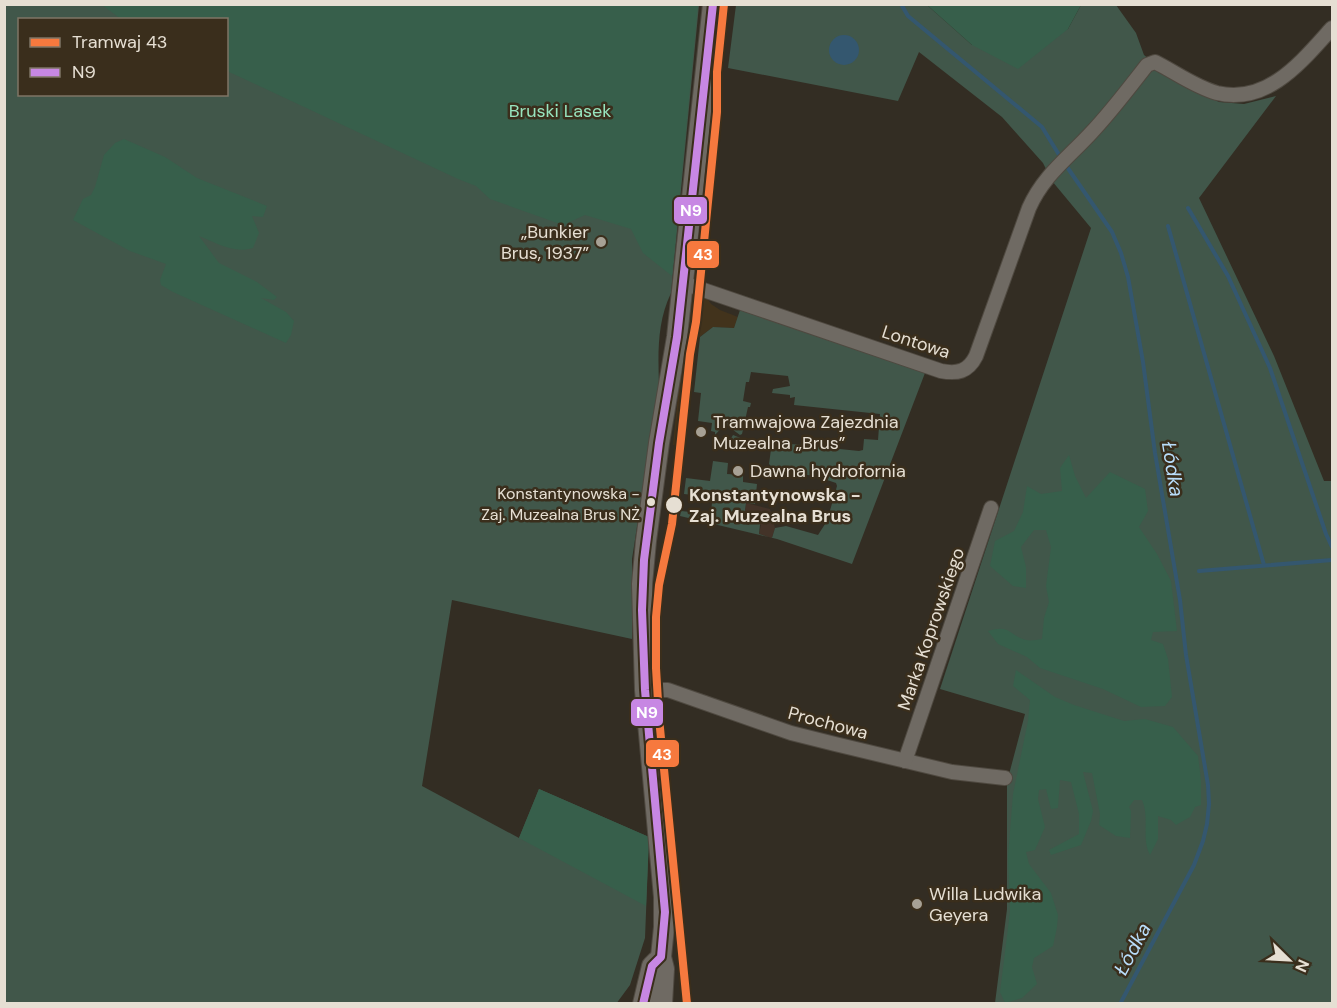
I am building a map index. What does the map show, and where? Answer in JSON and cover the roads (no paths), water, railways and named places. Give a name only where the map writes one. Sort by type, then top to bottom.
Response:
[{"type":"main road","points":[[662,1004],[664,969],[661,957],[664,897],[645,690],[642,610],[644,560],[677,337],[713,4]]},
{"type":"main road","points":[[643,1004],[652,966],[661,957]]},
{"type":"street","name":"Lontowa","points":[[683,283],[941,371],[960,372],[971,365],[976,356],[1029,208],[1040,187],[1052,171],[1091,133],[1147,65],[1155,62],[1216,93],[1240,95],[1253,93],[1277,82],[1332,28]]},
{"type":"street","name":"Marka Koprowskiego","points":[[905,761],[991,508]]},
{"type":"street","name":"Prochowa","points":[[645,690],[668,690],[792,733],[905,761],[952,772],[1005,778]]},
{"type":"water","points":[[844,35],[855,39],[859,50],[855,61],[844,65],[833,61],[829,50],[833,39]]},
{"type":"waterway","name":"Łódka","points":[[901,4],[908,16],[1042,127],[1061,158]]},
{"type":"waterway","name":"Łódka","points":[[1065,164],[1112,232],[1128,277],[1208,785],[1207,824],[1194,865],[1120,1004]]},
{"type":"waterway","points":[[1188,208],[1228,276],[1270,368],[1332,547]]},
{"type":"waterway","points":[[1168,226],[1264,565]]},
{"type":"waterway","points":[[1199,571],[1332,560]]},
{"type":"tram line","name":"43","points":[[687,1004],[659,718],[656,617],[659,585],[672,524],[690,354],[696,322],[717,112],[717,72],[724,4]]},
{"type":"place","name":"„Bunkier Brus, 1937”","points":[[601,242]]},
{"type":"place","name":"Tramwajowa Zajezdnia Muzealna „Brus”","points":[[701,432]]},
{"type":"place","name":"Dawna hydrofornia","points":[[738,471]]},
{"type":"place","name":"Konstantynowska - Zaj. Muzealna Brus NŻ","points":[[651,502]]},
{"type":"place","name":"Konstantynowska - Zaj. Muzealna Brus","points":[[674,505]]},
{"type":"place","name":"Willa Ludwika Geyera","points":[[917,904]]},
{"type":"park label","name":"Bruski Lasek","points":[[560,111]]}]
